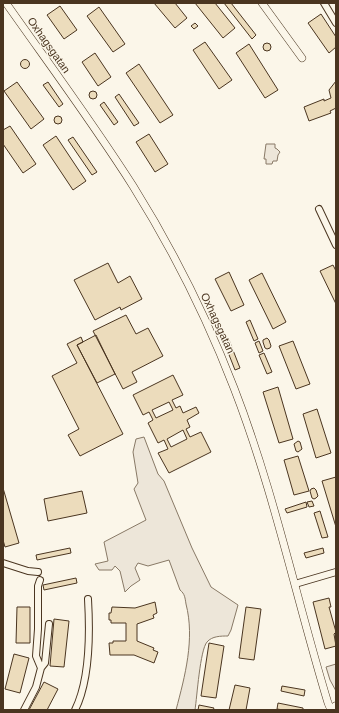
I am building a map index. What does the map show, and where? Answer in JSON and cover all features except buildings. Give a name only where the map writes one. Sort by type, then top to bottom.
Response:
[{"type":"street","name":"Oxhagsgatan","points":[[6,3],[94,127],[132,186],[161,234],[196,302],[222,358],[248,426],[278,521],[324,692],[335,708]]},
{"type":"street","points":[[262,3],[302,58]]},
{"type":"street","points":[[324,3],[336,23]]},
{"type":"street","points":[[319,209],[336,245]]},
{"type":"street","points":[[3,563],[28,571],[38,572]]},
{"type":"street","points":[[295,584],[336,572]]},
{"type":"street","points":[[40,580],[38,586],[38,629],[36,656],[41,668]]},
{"type":"street","points":[[75,710],[82,692],[86,670],[89,636],[88,599]]},
{"type":"street","points":[[24,710],[36,687],[41,668],[45,663],[49,624]]},
{"type":"shaded area","points":[[266,144],[275,144],[275,148],[280,152],[277,161],[273,161],[272,164],[266,164],[266,159],[264,159]]},
{"type":"shaded area","points":[[144,437],[158,474],[164,481],[192,548],[211,587],[238,605],[228,636],[211,639],[207,642],[202,654],[195,710],[176,710],[188,657],[190,631],[189,617],[184,596],[180,590],[169,560],[148,566],[138,563],[135,568],[140,580],[125,592],[120,571],[115,566],[112,570],[99,570],[95,564],[108,561],[104,542],[146,520],[134,489],[138,483],[133,452],[136,439]]},
{"type":"shaded area","points":[[336,664],[336,691],[330,680],[326,667]]}]
